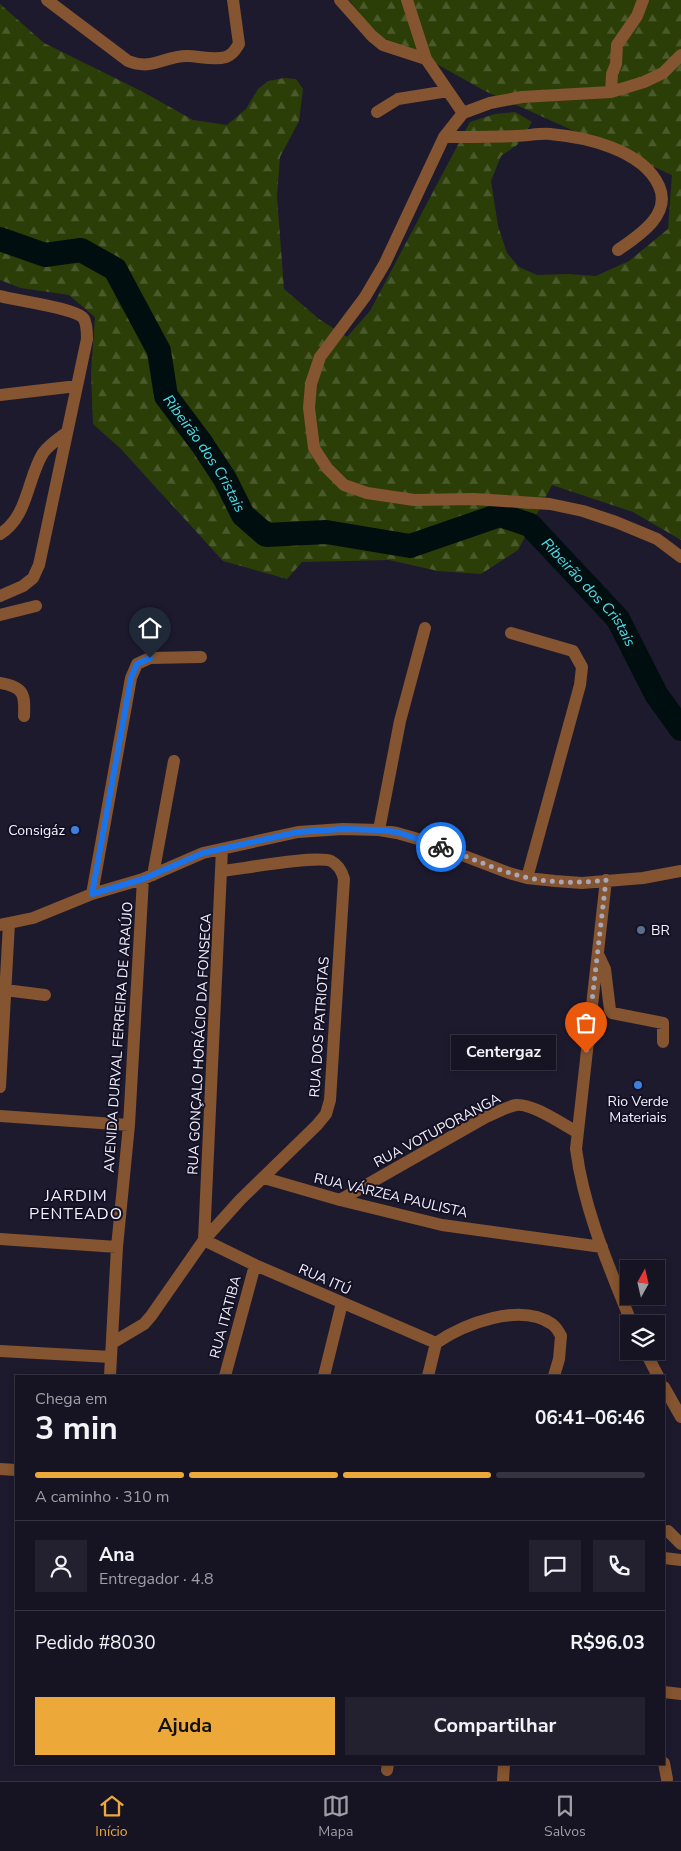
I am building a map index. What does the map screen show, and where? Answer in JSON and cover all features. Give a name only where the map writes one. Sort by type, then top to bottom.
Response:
[{"type":"street","points":[[47,0],[128,61],[139,66],[150,65],[174,57],[223,58],[233,54],[239,44],[233,0]]},
{"type":"street","points":[[340,0],[372,36],[383,45],[426,59]]},
{"type":"street","points":[[407,0],[426,59],[463,113]]},
{"type":"street","points":[[612,92],[612,74],[616,64],[617,45],[637,16],[643,0]]},
{"type":"street","points":[[681,55],[663,73],[644,82],[612,92],[522,97],[490,102],[463,113],[444,137],[385,263],[355,313],[320,357],[311,384],[310,400],[314,448],[327,468],[344,485],[367,493],[414,500],[474,499],[550,504],[583,511],[657,539],[681,557]]},
{"type":"street","points":[[377,112],[398,99],[448,90]]},
{"type":"street","points":[[444,137],[549,134],[574,138],[622,151],[639,161],[656,180],[662,192],[662,205],[657,216],[642,233],[618,250]]},
{"type":"street","points":[[0,296],[72,311],[83,318],[87,339],[39,565],[33,578],[23,586],[0,596]]},
{"type":"street","points":[[0,395],[77,386]]},
{"type":"street","points":[[5,531],[16,520],[43,454],[66,433]]},
{"type":"street","points":[[0,615],[36,606]]},
{"type":"street","points":[[379,830],[400,721],[426,628]]},
{"type":"street","points":[[510,633],[573,651],[582,667],[580,685],[526,878]]},
{"type":"street","points":[[92,894],[131,678],[137,664],[150,658],[201,657]]},
{"type":"street","points":[[0,683],[19,690],[25,698],[24,716]]},
{"type":"street","name":"AVENIDA DURVAL FERREIRA DE ARAÚJO","points":[[110,1375],[117,1247],[129,1125],[148,877],[174,761]]},
{"type":"street","points":[[0,1088],[5,990],[4,924],[33,918],[92,894],[148,877],[203,853],[298,832],[343,829],[379,830],[397,832],[425,841],[526,878],[582,883],[643,878],[681,872]]},
{"type":"street","name":"RUA GONÇALO HORÁCIO DA FONSECA","points":[[204,1240],[222,849]]},
{"type":"street","name":"RUA DOS PATRIOTAS","points":[[112,1343],[144,1324],[204,1240],[240,1200],[317,1125],[326,1114],[330,1100],[344,879],[341,868],[330,861],[314,859],[222,871]]},
{"type":"street","points":[[606,880],[576,1150],[579,1178],[585,1200],[628,1315]]},
{"type":"street","points":[[598,954],[605,969],[610,1010],[612,1013],[663,1023],[663,1042]]},
{"type":"street","points":[[5,990],[46,995]]},
{"type":"street","name":"RUA VOTUPORANGA","points":[[340,1200],[486,1117],[517,1105],[528,1106],[577,1132]]},
{"type":"street","points":[[0,1116],[129,1125]]},
{"type":"street","name":"RUA VÁRZEA PAULISTA","points":[[264,1178],[340,1200],[442,1225],[602,1247]]},
{"type":"street","points":[[0,1239],[117,1247]]},
{"type":"street","name":"RUA ITÚ","points":[[204,1240],[255,1265],[436,1343]]},
{"type":"street","name":"RUA ITATIBA","points":[[225,1375],[255,1265]]},
{"type":"street","points":[[324,1375],[342,1303]]},
{"type":"street","points":[[428,1375],[436,1343],[466,1325],[501,1316],[522,1315],[541,1318],[553,1325],[561,1336],[559,1359],[554,1375]]},
{"type":"street","points":[[0,1351],[112,1357]]},
{"type":"street","points":[[650,1360],[657,1375]]},
{"type":"street","points":[[665,1389],[681,1417]]},
{"type":"street","points":[[0,1469],[15,1470]]},
{"type":"street","points":[[668,1531],[681,1544]]},
{"type":"street","points":[[665,1558],[681,1560]]},
{"type":"street","points":[[665,1692],[681,1694]]},
{"type":"street","points":[[503,1781],[504,1765]]},
{"type":"street","points":[[665,1765],[667,1779]]},
{"type":"green space","points":[[349,0],[681,0],[681,540],[633,512],[552,485],[518,550],[481,574],[438,571],[389,560],[302,562],[287,579],[223,561],[120,448],[93,424],[91,373],[95,317],[69,295],[21,288],[0,280],[0,4],[44,43],[143,92],[193,120],[227,125],[246,109],[258,89],[268,81],[284,78],[296,79],[303,89],[299,121],[280,157],[277,197],[284,289],[319,319],[347,337],[370,311],[470,122],[495,114],[515,112],[532,122],[517,145],[501,156],[491,181],[498,226],[507,253],[519,267],[537,275],[568,274],[596,276],[629,261],[668,229],[672,175],[485,91],[410,49],[378,36]]},
{"type":"waterway","name":"Ribeirão dos Cristais","points":[[0,239],[45,255],[81,250],[115,269],[159,351],[166,396],[202,444],[225,479],[243,515],[266,535],[326,532],[410,546],[500,515],[530,525],[618,619],[656,694],[681,729]]},
{"type":"way so far","points":[[441,847],[526,878],[582,883],[606,880],[586,1053]]},
{"type":"place","name":"Consigáz","points":[[75,830]]},
{"type":"place","name":"BR","points":[[641,930]]},
{"type":"place","name":"Centergaz","points":[[586,1053]]},
{"type":"place","name":"Rio Verde Materiais","points":[[638,1085]]},
{"type":"district","name":"JARDIM PENTEADO","points":[[76,1204]]},
{"type":"route","points":[[150,658],[137,664],[131,678],[92,894],[143,879],[203,853],[298,832],[343,829],[379,830],[397,832],[441,847]]}]
